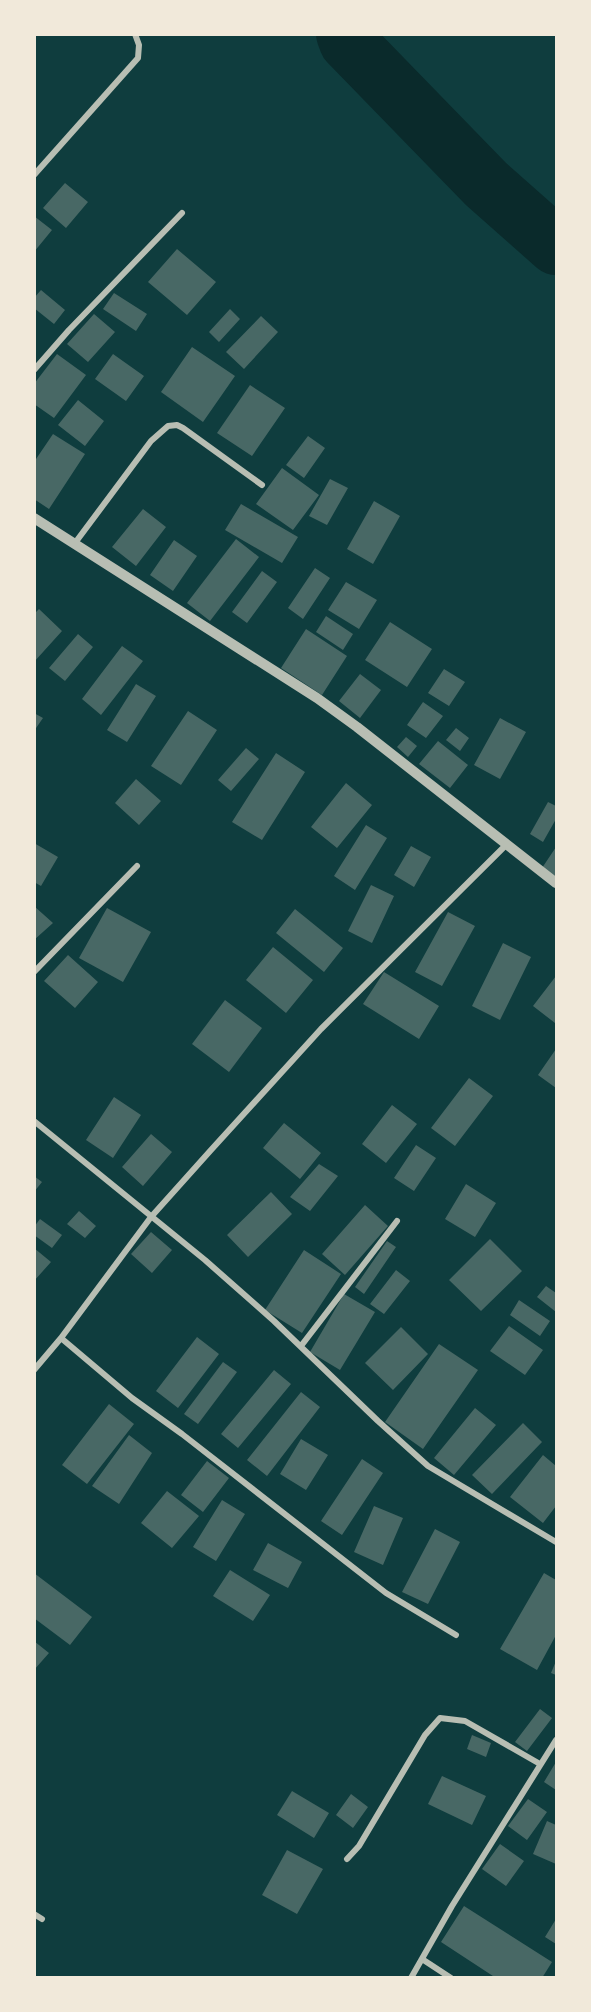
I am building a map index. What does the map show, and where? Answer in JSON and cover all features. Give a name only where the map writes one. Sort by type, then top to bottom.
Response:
[{"type":"street","points":[[34,175],[138,58],[139,45],[135,34]]},
{"type":"street","points":[[34,370],[69,330],[182,213]]},
{"type":"street","points":[[75,543],[151,441],[168,426],[177,425],[183,428],[262,485]]},
{"type":"street","points":[[34,518],[357,726],[556,883]]},
{"type":"street","points":[[34,1370],[61,1338],[151,1218],[321,1029],[507,843]]},
{"type":"street","points":[[34,972],[137,866]]},
{"type":"street","points":[[34,1121],[205,1260],[301,1346],[428,1466],[556,1542]]},
{"type":"street","points":[[301,1346],[397,1221]]},
{"type":"street","points":[[61,1338],[132,1398],[182,1434],[386,1593],[456,1635]]},
{"type":"street","points":[[347,1859],[358,1846],[425,1735],[440,1718],[465,1721],[540,1764]]},
{"type":"street","points":[[411,1977],[452,1906],[556,1740]]},
{"type":"street","points":[[34,1914],[42,1919]]},
{"type":"street","points":[[422,1959],[451,1977]]},
{"type":"building","points":[[65,183],[88,202],[66,228],[43,208]]},
{"type":"building","points":[[34,216],[52,230],[34,252]]},
{"type":"building","points":[[177,249],[216,282],[187,315],[148,282]]},
{"type":"building","points":[[41,290],[65,310],[54,324],[34,308],[34,298]]},
{"type":"building","points":[[114,293],[147,314],[136,331],[103,309]]},
{"type":"building","points":[[230,309],[240,319],[219,342],[209,332]]},
{"type":"building","points":[[94,314],[115,332],[88,362],[67,344]]},
{"type":"building","points":[[261,316],[278,332],[244,369],[226,352]]},
{"type":"building","points":[[192,347],[235,376],[203,422],[161,392]]},
{"type":"building","points":[[57,354],[86,375],[54,418],[34,404],[34,384]]},
{"type":"building","points":[[113,354],[144,376],[126,401],[95,379]]},
{"type":"building","points":[[250,385],[285,408],[252,456],[217,433]]},
{"type":"building","points":[[78,400],[104,421],[85,446],[58,425]]},
{"type":"building","points":[[53,434],[85,454],[49,509],[34,499],[34,462]]},
{"type":"building","points":[[308,436],[325,448],[304,478],[286,465]]},
{"type":"building","points":[[282,468],[319,495],[293,530],[256,504]]},
{"type":"building","points":[[330,479],[348,488],[327,525],[309,516]]},
{"type":"building","points":[[374,501],[400,516],[373,564],[347,549]]},
{"type":"building","points":[[241,504],[298,537],[282,563],[225,530]]},
{"type":"building","points":[[143,509],[166,527],[136,566],[112,547]]},
{"type":"building","points":[[236,539],[259,557],[210,621],[187,603]]},
{"type":"building","points":[[174,540],[197,556],[173,591],[150,575]]},
{"type":"building","points":[[315,568],[330,578],[303,619],[288,608]]},
{"type":"building","points":[[262,571],[277,582],[247,623],[232,612]]},
{"type":"building","points":[[346,582],[377,600],[359,629],[328,610]]},
{"type":"building","points":[[39,609],[62,631],[34,662],[34,614]]},
{"type":"building","points":[[326,616],[353,634],[343,650],[316,632]]},
{"type":"building","points":[[390,622],[432,649],[407,687],[365,660]]},
{"type":"building","points":[[306,629],[347,656],[322,695],[281,668]]},
{"type":"building","points":[[78,634],[93,647],[65,681],[49,668]]},
{"type":"building","points":[[122,646],[143,661],[101,715],[82,699]]},
{"type":"building","points":[[444,669],[465,682],[449,706],[428,693]]},
{"type":"building","points":[[360,674],[381,690],[360,718],[339,701]]},
{"type":"building","points":[[136,684],[156,696],[127,742],[107,730]]},
{"type":"building","points":[[423,702],[443,716],[426,738],[407,725]]},
{"type":"building","points":[[188,711],[217,730],[181,785],[151,766]]},
{"type":"building","points":[[34,713],[43,718],[34,731]]},
{"type":"building","points":[[500,718],[526,732],[500,779],[474,765]]},
{"type":"building","points":[[456,728],[469,738],[460,751],[446,740]]},
{"type":"building","points":[[406,737],[417,746],[408,757],[397,747]]},
{"type":"building","points":[[438,741],[468,765],[450,788],[419,764]]},
{"type":"building","points":[[246,748],[259,759],[231,791],[218,780]]},
{"type":"building","points":[[276,753],[305,772],[262,840],[232,822]]},
{"type":"building","points":[[136,779],[161,801],[139,825],[115,803]]},
{"type":"building","points":[[346,783],[372,805],[337,848],[311,827]]},
{"type":"building","points":[[548,802],[556,806],[556,819],[543,842],[530,834]]},
{"type":"building","points":[[366,825],[387,838],[355,890],[334,876]]},
{"type":"building","points":[[34,843],[58,857],[41,886],[34,882]]},
{"type":"building","points":[[411,846],[431,857],[414,887],[394,875]]},
{"type":"building","points":[[556,847],[556,878],[542,868]]},
{"type":"building","points":[[371,885],[394,896],[372,943],[348,931]]},
{"type":"building","points":[[34,906],[53,923],[34,940]]},
{"type":"building","points":[[107,908],[151,932],[123,982],[79,958]]},
{"type":"building","points":[[295,909],[343,948],[324,972],[276,933]]},
{"type":"building","points":[[448,912],[475,926],[442,986],[415,972]]},
{"type":"building","points":[[503,943],[531,957],[500,1020],[472,1006]]},
{"type":"building","points":[[273,947],[313,980],[286,1013],[246,980]]},
{"type":"building","points":[[68,955],[98,982],[75,1008],[44,981]]},
{"type":"building","points":[[384,972],[439,1006],[419,1039],[363,1004]]},
{"type":"building","points":[[556,976],[556,1021],[555,1023],[533,1006]]},
{"type":"building","points":[[225,1000],[262,1028],[229,1072],[192,1044]]},
{"type":"building","points":[[556,1049],[556,1088],[538,1075]]},
{"type":"building","points":[[469,1078],[493,1096],[455,1146],[431,1128]]},
{"type":"building","points":[[114,1097],[141,1115],[113,1158],[86,1140]]},
{"type":"building","points":[[392,1105],[417,1124],[386,1163],[362,1144]]},
{"type":"building","points":[[284,1123],[321,1153],[300,1179],[263,1148]]},
{"type":"building","points":[[151,1134],[172,1152],[143,1186],[122,1167]]},
{"type":"building","points":[[416,1145],[436,1158],[414,1191],[394,1178]]},
{"type":"building","points":[[319,1164],[338,1176],[310,1211],[290,1197]]},
{"type":"building","points":[[34,1176],[42,1182],[34,1192]]},
{"type":"building","points":[[466,1184],[496,1203],[475,1237],[445,1219]]},
{"type":"building","points":[[271,1192],[292,1214],[248,1257],[227,1235]]},
{"type":"building","points":[[365,1205],[388,1226],[345,1275],[322,1254]]},
{"type":"building","points":[[79,1211],[96,1226],[85,1238],[67,1224]]},
{"type":"building","points":[[40,1219],[62,1235],[52,1248],[34,1235],[34,1227]]},
{"type":"building","points":[[151,1232],[172,1250],[152,1273],[131,1254]]},
{"type":"building","points":[[490,1239],[522,1271],[481,1311],[449,1280]]},
{"type":"building","points":[[387,1241],[396,1247],[364,1294],[355,1287]]},
{"type":"building","points":[[34,1248],[51,1262],[34,1281]]},
{"type":"building","points":[[304,1250],[341,1274],[302,1333],[265,1310]]},
{"type":"building","points":[[396,1270],[410,1281],[384,1314],[370,1304]]},
{"type":"building","points":[[546,1286],[556,1293],[556,1312],[537,1297]]},
{"type":"building","points":[[344,1294],[375,1312],[340,1370],[310,1352]]},
{"type":"building","points":[[519,1300],[550,1321],[540,1336],[510,1315]]},
{"type":"building","points":[[509,1326],[543,1350],[525,1375],[490,1351]]},
{"type":"building","points":[[401,1327],[428,1354],[393,1390],[365,1363]]},
{"type":"building","points":[[197,1337],[219,1354],[178,1408],[156,1391]]},
{"type":"building","points":[[439,1344],[478,1370],[423,1449],[385,1422]]},
{"type":"building","points":[[223,1362],[237,1372],[198,1424],[184,1414]]},
{"type":"building","points":[[274,1370],[291,1384],[238,1448],[221,1434]]},
{"type":"building","points":[[301,1392],[320,1407],[267,1476],[247,1460]]},
{"type":"building","points":[[109,1404],[134,1424],[87,1484],[62,1465]]},
{"type":"building","points":[[475,1408],[496,1425],[454,1475],[434,1458]]},
{"type":"building","points":[[523,1423],[542,1442],[492,1494],[472,1475]]},
{"type":"building","points":[[129,1435],[152,1453],[119,1504],[92,1486]]},
{"type":"building","points":[[301,1439],[328,1455],[306,1490],[280,1474]]},
{"type":"building","points":[[543,1455],[556,1466],[556,1506],[543,1523],[510,1497]]},
{"type":"building","points":[[362,1459],[383,1473],[342,1535],[321,1521]]},
{"type":"building","points":[[207,1461],[229,1478],[203,1512],[181,1495]]},
{"type":"building","points":[[167,1491],[199,1516],[172,1548],[141,1523]]},
{"type":"building","points":[[222,1500],[245,1514],[216,1561],[193,1547]]},
{"type":"building","points":[[374,1506],[403,1518],[383,1565],[354,1552]]},
{"type":"building","points":[[435,1529],[460,1542],[428,1604],[402,1592]]},
{"type":"building","points":[[268,1543],[302,1562],[288,1588],[253,1570]]},
{"type":"building","points":[[230,1570],[270,1595],[253,1621],[213,1596]]},
{"type":"building","points":[[34,1573],[92,1617],[70,1645],[34,1618]]},
{"type":"building","points":[[544,1573],[556,1580],[556,1635],[537,1670],[500,1649]]},
{"type":"building","points":[[34,1641],[49,1653],[34,1670]]},
{"type":"building","points":[[556,1661],[556,1675],[551,1673]]},
{"type":"building","points":[[540,1709],[552,1718],[527,1751],[515,1742]]},
{"type":"building","points":[[472,1735],[491,1743],[486,1757],[467,1749]]},
{"type":"building","points":[[556,1762],[556,1790],[544,1782]]},
{"type":"building","points":[[442,1776],[486,1796],[472,1825],[428,1804]]},
{"type":"building","points":[[292,1791],[329,1813],[314,1838],[277,1815]]},
{"type":"building","points":[[351,1794],[368,1807],[353,1828],[336,1815]]},
{"type":"building","points":[[528,1799],[547,1812],[527,1840],[508,1826]]},
{"type":"building","points":[[547,1821],[556,1825],[556,1864],[533,1854]]},
{"type":"building","points":[[500,1844],[524,1861],[506,1886],[482,1869]]},
{"type":"building","points":[[287,1850],[323,1869],[297,1914],[262,1895]]},
{"type":"building","points":[[464,1906],[552,1962],[542,1978],[496,1978],[441,1942]]},
{"type":"building","points":[[556,1919],[556,1944],[545,1937]]},
{"type":"waterway","points":[[345,34],[348,42],[486,184],[556,246]]}]
